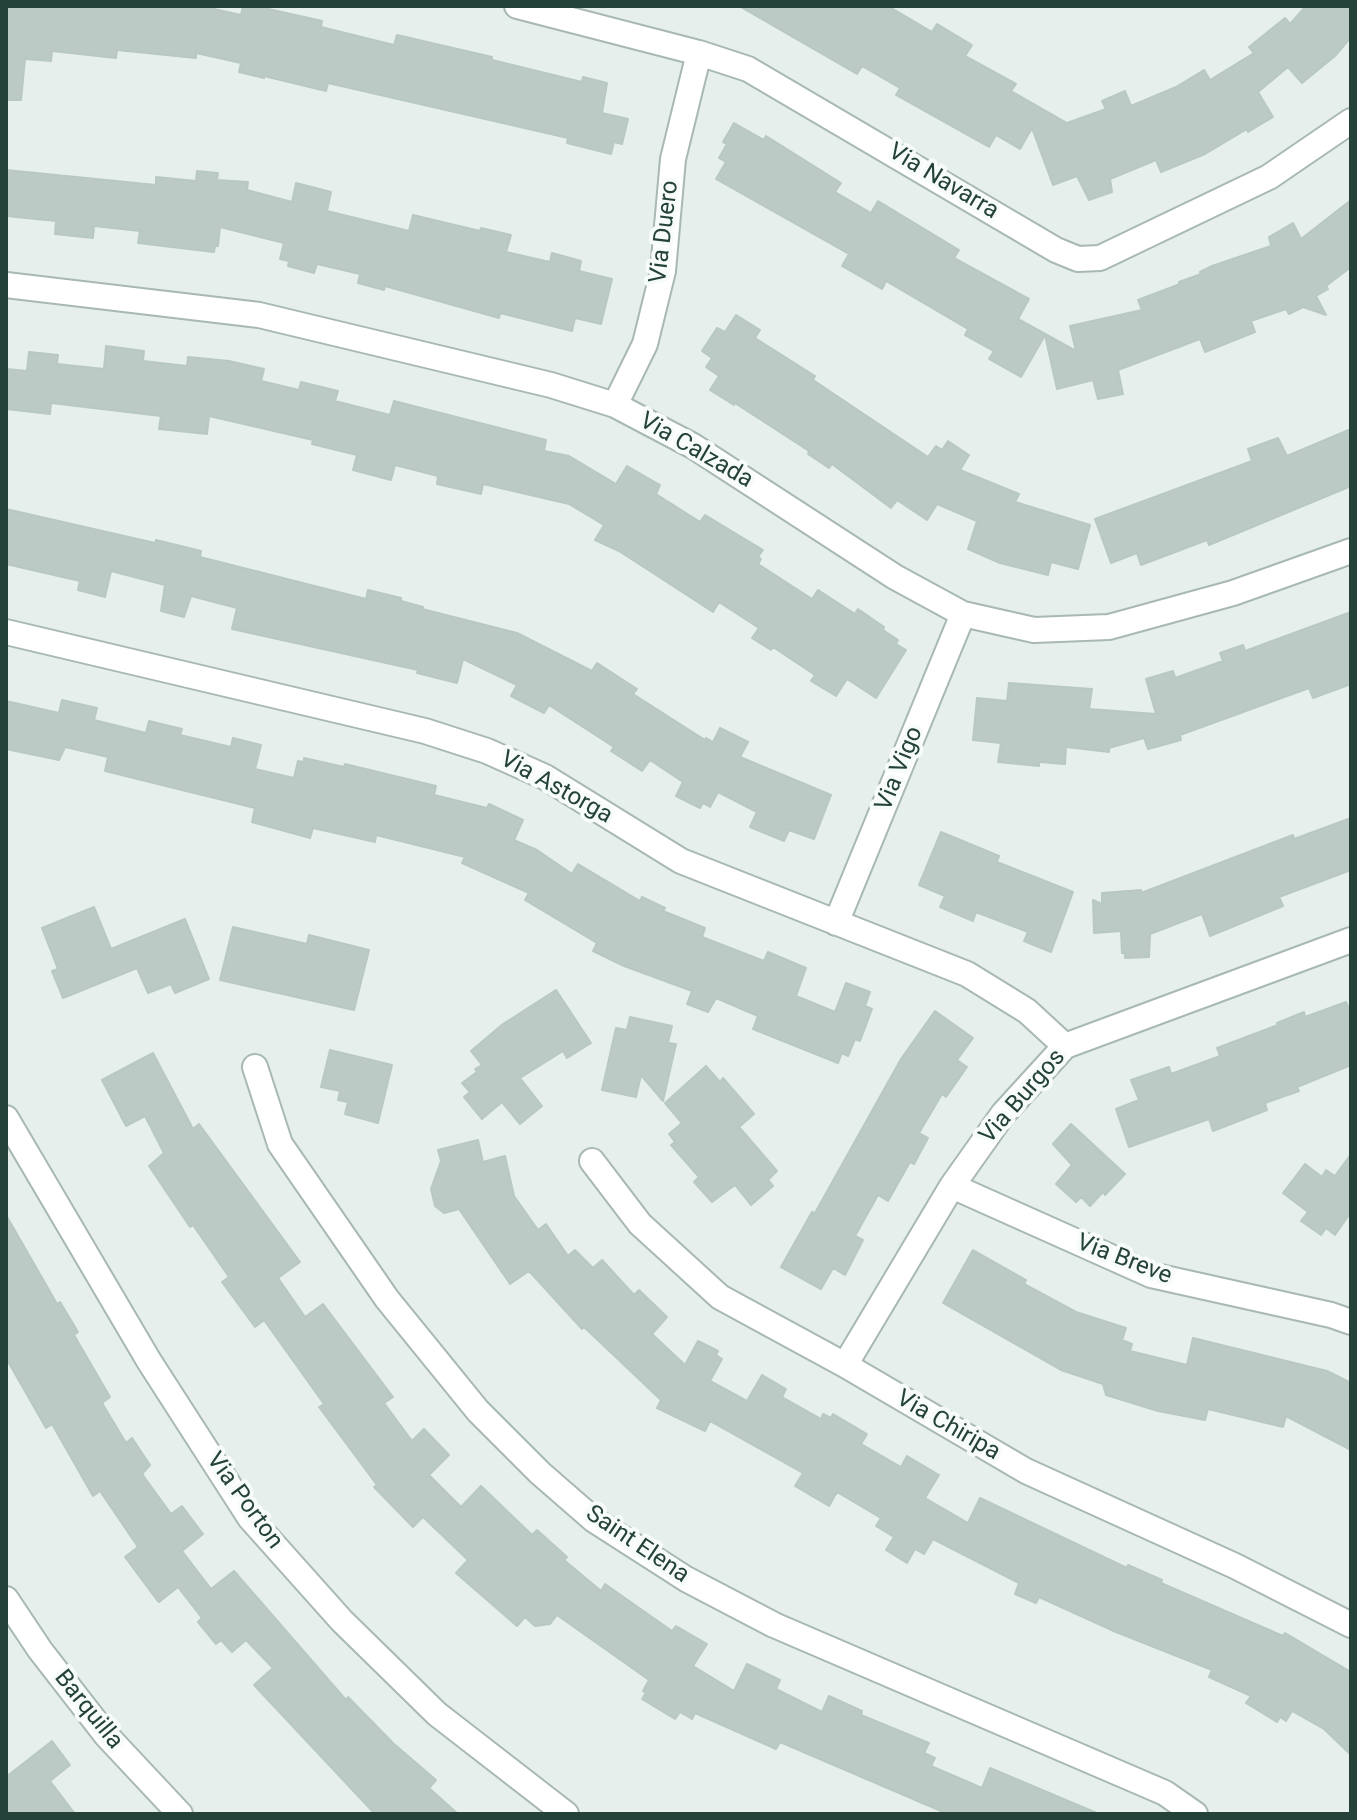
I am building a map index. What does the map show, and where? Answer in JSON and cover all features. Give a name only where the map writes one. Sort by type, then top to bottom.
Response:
[{"type":"street","name":"Via Navarra","points":[[517,6],[699,53],[748,69],[1056,250],[1078,259],[1100,258],[1269,177],[1351,121]]},
{"type":"street","name":"Via Duero","points":[[615,405],[645,344],[663,271],[673,159],[699,53]]},
{"type":"street","name":"Via Calzada","points":[[6,285],[259,315],[551,385],[615,405],[693,446],[895,577],[963,614],[1034,630],[1109,627],[1233,593],[1351,551]]},
{"type":"street","name":"Via Vigo","points":[[836,923],[963,614]]},
{"type":"street","name":"Via Astorga","points":[[6,632],[425,731],[487,751],[545,777],[681,861],[967,974],[1027,1011],[1065,1046]]},
{"type":"street","name":"Via Burgos","points":[[845,1365],[952,1186],[1003,1114],[1065,1046],[1351,940]]},
{"type":"street","name":"Saint Elena","points":[[255,1067],[280,1144],[387,1299],[478,1411],[540,1473],[594,1520],[686,1579],[774,1625],[1159,1804],[1195,1814]]},
{"type":"street","name":"Via Porton","points":[[6,1118],[149,1361],[250,1518],[342,1621],[437,1714],[566,1814]]},
{"type":"street","name":"Via Chiripa","points":[[592,1161],[640,1224],[720,1297],[845,1365],[1026,1471],[1235,1566],[1351,1625]]},
{"type":"street","name":"Via Breve","points":[[952,1186],[1151,1275],[1351,1322]]},
{"type":"street","name":"Barquilla","points":[[6,1599],[40,1650],[106,1735],[180,1814]]},
{"type":"building","points":[[6,6],[201,6],[241,15],[243,6],[255,6],[322,21],[321,27],[394,45],[397,35],[582,82],[583,77],[607,83],[602,113],[628,119],[622,144],[614,142],[611,154],[567,143],[568,138],[328,83],[326,91],[239,72],[241,63],[196,53],[196,58],[117,50],[116,58],[52,51],[51,61],[25,59],[21,100],[6,100]]},
{"type":"building","points":[[739,6],[888,6],[932,32],[937,24],[972,45],[965,56],[1016,84],[1011,91],[1067,123],[1106,109],[1102,101],[1125,91],[1131,106],[1176,87],[1204,70],[1210,80],[1254,53],[1249,47],[1285,18],[1290,24],[1306,6],[1351,6],[1351,37],[1335,56],[1302,83],[1288,67],[1258,92],[1273,117],[1205,154],[1161,172],[1156,160],[1110,179],[1112,192],[1089,200],[1077,176],[1053,185],[1032,128],[1020,149],[996,135],[989,147],[896,95],[900,88],[862,66],[857,74]]},
{"type":"building","points":[[734,123],[764,140],[766,136],[841,183],[835,192],[871,213],[878,201],[959,250],[954,258],[1029,299],[1018,319],[1076,351],[1070,326],[1142,310],[1138,300],[1180,284],[1212,266],[1271,246],[1269,237],[1293,223],[1301,239],[1351,200],[1351,267],[1316,296],[1326,315],[1303,307],[1289,314],[1286,309],[1251,321],[1255,332],[1205,352],[1200,339],[1118,370],[1123,394],[1098,399],[1093,380],[1057,389],[1045,335],[1021,377],[989,359],[994,351],[965,335],[968,329],[886,281],[882,289],[842,266],[849,254],[716,179],[726,162],[719,158],[727,144],[723,142]]},
{"type":"building","points":[[6,170],[156,185],[156,177],[196,181],[197,171],[218,173],[217,180],[248,182],[247,190],[292,202],[296,183],[331,192],[327,211],[409,231],[413,215],[511,235],[506,252],[550,262],[552,253],[581,261],[579,271],[612,279],[601,324],[575,318],[572,331],[500,313],[499,318],[385,286],[384,290],[358,283],[360,274],[317,264],[314,273],[288,266],[289,261],[280,259],[284,243],[220,227],[218,246],[215,246],[214,252],[138,243],[140,231],[94,226],[93,238],[55,234],[56,221],[6,216]]},
{"type":"building","points":[[736,315],[760,330],[755,338],[815,376],[813,380],[928,457],[936,446],[942,450],[948,441],[969,455],[960,470],[1019,494],[1015,502],[1090,525],[1078,569],[1051,562],[1048,575],[1000,563],[968,549],[977,521],[937,504],[927,520],[897,500],[891,508],[832,464],[829,468],[808,454],[809,451],[710,390],[719,376],[706,367],[712,358],[702,351],[717,328],[725,332]]},
{"type":"building","points":[[106,346],[144,351],[143,361],[187,366],[188,357],[229,361],[264,369],[261,381],[299,390],[301,382],[338,391],[335,401],[390,415],[394,401],[546,440],[544,451],[569,456],[616,484],[627,466],[660,485],[656,494],[700,522],[705,515],[763,550],[758,564],[812,599],[818,590],[855,614],[858,609],[884,627],[883,630],[898,640],[896,644],[906,650],[876,698],[847,679],[836,696],[811,681],[815,675],[773,647],[771,650],[752,638],[759,628],[719,602],[713,612],[619,551],[595,540],[604,525],[569,504],[483,484],[481,494],[437,484],[438,476],[395,465],[391,480],[353,470],[357,455],[312,444],[313,440],[209,416],[207,434],[159,429],[161,416],[51,403],[50,414],[6,409],[6,369],[27,371],[29,352],[58,355],[57,364],[104,369]]},
{"type":"building","points":[[1351,429],[1351,486],[1209,545],[1207,540],[1141,565],[1137,553],[1111,563],[1095,519],[1252,461],[1248,449],[1278,438],[1287,456]]},
{"type":"building","points":[[6,509],[201,551],[200,557],[366,599],[368,590],[401,598],[401,601],[422,609],[517,633],[592,671],[597,663],[637,689],[633,694],[705,740],[713,742],[720,728],[748,742],[740,757],[831,795],[814,839],[789,830],[784,841],[750,827],[757,812],[718,792],[710,807],[703,803],[700,808],[676,796],[683,782],[650,760],[642,771],[611,751],[614,747],[549,705],[544,713],[511,696],[517,685],[463,659],[457,683],[417,673],[418,670],[232,629],[237,608],[191,596],[184,617],[161,611],[165,585],[111,571],[105,597],[78,590],[80,581],[6,564]]},
{"type":"building","points":[[1351,612],[1351,684],[1313,698],[1309,688],[1180,735],[1181,740],[1148,749],[1144,738],[1109,748],[1109,752],[1066,747],[1065,764],[1039,762],[1039,766],[998,762],[1001,743],[973,740],[977,698],[1007,701],[1009,683],[1092,689],[1089,709],[1156,714],[1146,679],[1173,671],[1175,678],[1223,661],[1220,653],[1243,645],[1245,651]]},
{"type":"building","points":[[62,700],[97,708],[94,720],[146,733],[149,721],[182,729],[180,735],[231,747],[233,738],[261,745],[255,769],[294,778],[298,761],[304,762],[304,758],[344,767],[345,764],[436,786],[434,795],[487,808],[489,804],[523,820],[514,840],[537,850],[572,874],[578,864],[640,901],[642,897],[665,908],[663,911],[705,928],[702,937],[764,961],[768,952],[806,968],[796,996],[835,1012],[846,983],[870,992],[865,1006],[872,1009],[860,1041],[855,1039],[848,1056],[842,1053],[838,1063],[753,1029],[758,1016],[716,998],[708,1012],[687,1004],[692,991],[593,951],[597,943],[525,900],[529,893],[462,863],[465,857],[376,835],[375,842],[313,828],[310,838],[252,822],[255,808],[105,771],[108,757],[65,747],[59,760],[6,749],[6,701],[59,713]]},
{"type":"building","points":[[1351,818],[1351,870],[1279,897],[1283,906],[1210,936],[1202,914],[1150,934],[1149,957],[1125,958],[1121,931],[1094,933],[1093,900],[1102,904],[1102,893],[1141,890],[1141,893],[1293,835],[1294,839]]},
{"type":"building","points":[[941,832],[999,856],[997,862],[1073,892],[1051,952],[1024,941],[1028,932],[976,912],[973,921],[940,907],[945,896],[919,885]]},
{"type":"building","points":[[94,907],[111,949],[185,919],[209,979],[175,993],[171,984],[148,993],[137,968],[63,998],[52,971],[58,969],[42,928]]},
{"type":"building","points":[[233,927],[307,944],[309,935],[369,950],[354,1010],[220,980]]},
{"type":"building","points":[[556,990],[591,1043],[567,1058],[563,1051],[520,1078],[542,1106],[520,1124],[502,1102],[482,1119],[464,1097],[470,1092],[462,1083],[482,1065],[471,1051],[503,1024]]},
{"type":"building","points":[[1346,1002],[1351,1014],[1351,1065],[1297,1087],[1299,1091],[1265,1103],[1267,1110],[1213,1131],[1209,1119],[1129,1147],[1116,1109],[1139,1100],[1131,1080],[1169,1067],[1171,1074],[1220,1056],[1217,1048],[1277,1023],[1304,1012],[1305,1017]]},
{"type":"building","points":[[935,1011],[973,1038],[957,1060],[967,1067],[946,1097],[942,1094],[919,1133],[928,1138],[914,1164],[910,1162],[888,1201],[878,1195],[855,1236],[863,1240],[845,1275],[833,1268],[821,1289],[781,1267],[812,1212],[815,1213],[901,1059]]},
{"type":"building","points":[[630,1017],[672,1026],[668,1043],[676,1044],[663,1101],[641,1075],[636,1097],[602,1090],[616,1028],[627,1030]]},
{"type":"building","points":[[330,1050],[392,1065],[378,1123],[345,1114],[348,1102],[338,1100],[340,1091],[321,1087]]},
{"type":"building","points":[[153,1053],[193,1129],[199,1124],[300,1262],[278,1278],[305,1317],[323,1304],[393,1397],[384,1403],[412,1441],[424,1429],[449,1455],[429,1475],[461,1507],[481,1486],[532,1535],[537,1530],[567,1557],[564,1560],[601,1591],[605,1584],[672,1631],[676,1626],[707,1644],[693,1666],[734,1691],[747,1664],[780,1680],[776,1689],[822,1712],[829,1696],[862,1711],[861,1715],[929,1743],[924,1753],[935,1758],[931,1766],[982,1788],[990,1768],[1099,1814],[948,1814],[780,1742],[776,1749],[695,1713],[692,1719],[680,1712],[675,1719],[642,1699],[649,1680],[557,1615],[550,1624],[535,1626],[525,1617],[517,1626],[456,1573],[468,1560],[423,1517],[413,1527],[374,1487],[377,1485],[319,1407],[324,1404],[264,1320],[255,1327],[222,1282],[229,1277],[193,1225],[190,1227],[149,1166],[164,1153],[145,1116],[126,1126],[102,1080]]},
{"type":"building","points":[[706,1066],[720,1082],[723,1078],[754,1114],[739,1127],[777,1171],[768,1180],[773,1186],[751,1205],[735,1185],[712,1202],[694,1182],[699,1177],[671,1145],[675,1142],[669,1134],[682,1123],[665,1103]]},
{"type":"building","points":[[1071,1124],[1125,1174],[1090,1206],[1081,1197],[1076,1202],[1056,1184],[1072,1165],[1053,1144]]},
{"type":"building","points":[[478,1140],[483,1162],[505,1156],[514,1196],[538,1230],[546,1224],[568,1256],[575,1250],[593,1268],[602,1260],[634,1295],[639,1290],[667,1317],[652,1334],[685,1365],[698,1341],[718,1351],[716,1355],[722,1359],[710,1381],[747,1401],[762,1375],[786,1389],[782,1397],[821,1419],[823,1414],[831,1418],[833,1414],[867,1434],[861,1444],[901,1467],[907,1456],[939,1475],[925,1498],[968,1523],[980,1498],[1127,1568],[1128,1565],[1162,1580],[1161,1583],[1283,1636],[1285,1633],[1351,1672],[1351,1755],[1324,1729],[1292,1711],[1286,1721],[1280,1717],[1277,1722],[1246,1703],[1251,1696],[1209,1677],[1212,1670],[1039,1597],[1036,1603],[1015,1594],[1019,1583],[933,1539],[924,1554],[915,1549],[907,1563],[886,1550],[894,1537],[876,1526],[881,1518],[837,1492],[829,1506],[795,1486],[803,1473],[710,1421],[705,1431],[657,1408],[661,1400],[584,1327],[582,1329],[529,1271],[510,1284],[459,1209],[444,1213],[435,1206],[431,1189],[441,1161],[438,1150]]},
{"type":"building","points":[[1351,1154],[1351,1212],[1335,1235],[1326,1228],[1321,1235],[1301,1221],[1308,1212],[1283,1193],[1305,1164],[1322,1177],[1326,1170],[1335,1176]]},
{"type":"building","points":[[6,1215],[57,1304],[60,1302],[78,1332],[74,1335],[110,1397],[102,1403],[126,1443],[132,1438],[150,1465],[142,1474],[171,1514],[182,1506],[203,1534],[182,1551],[211,1589],[234,1571],[346,1700],[348,1697],[394,1744],[436,1780],[429,1788],[458,1814],[375,1814],[254,1685],[273,1668],[246,1640],[232,1652],[221,1640],[216,1644],[198,1622],[202,1618],[178,1587],[159,1602],[157,1600],[125,1557],[138,1547],[100,1491],[93,1496],[52,1424],[46,1428],[6,1358]]},
{"type":"building","points":[[973,1250],[1026,1280],[1024,1284],[1076,1312],[1126,1328],[1122,1340],[1132,1344],[1130,1351],[1187,1365],[1193,1338],[1327,1371],[1351,1383],[1351,1450],[1286,1416],[1283,1427],[1208,1409],[1205,1420],[1158,1411],[1106,1395],[1103,1384],[1061,1370],[943,1303]]},
{"type":"building","points":[[52,1741],[70,1765],[50,1781],[75,1814],[6,1814],[6,1777]]}]
